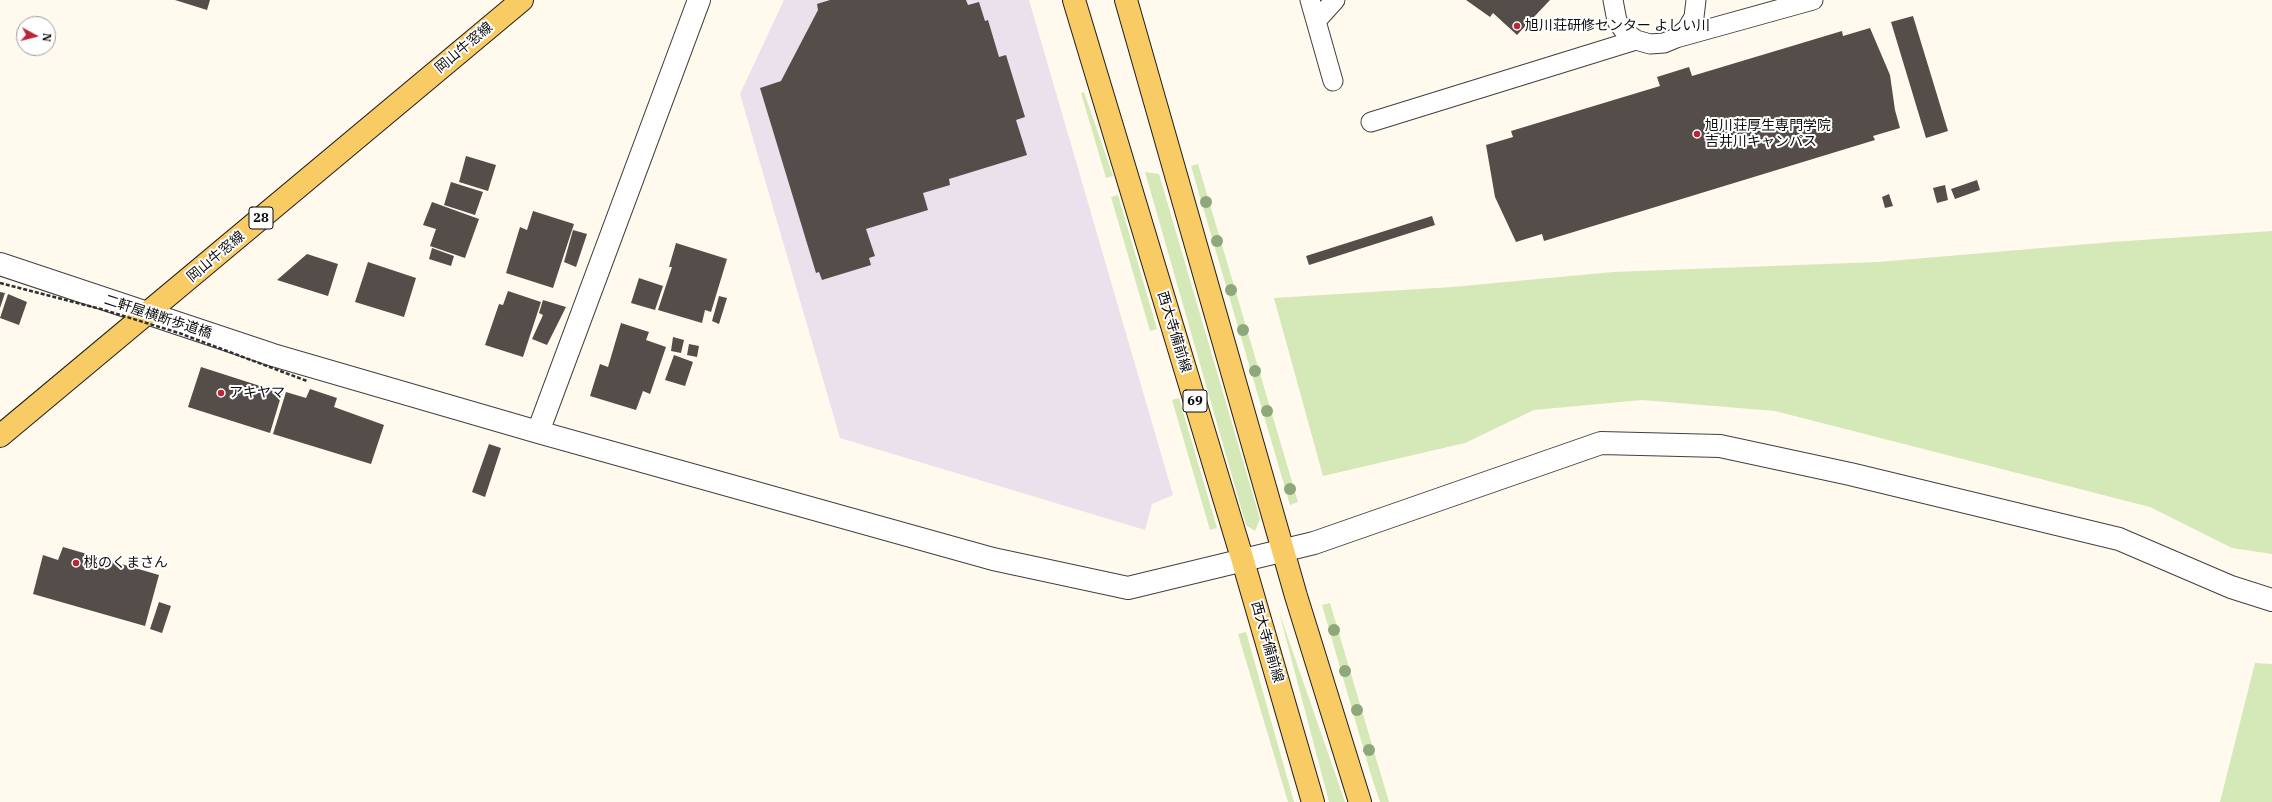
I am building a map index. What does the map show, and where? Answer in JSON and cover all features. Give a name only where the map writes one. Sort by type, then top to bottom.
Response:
[{"type":"main road","name":"岡山牛窓線","points":[[0,436],[148,314],[522,0]]},
{"type":"main road","name":"西大寺備前線","points":[[1074,0],[1243,561],[1313,802]]},
{"type":"main road","points":[[1126,0],[1283,552],[1360,802]]},
{"type":"street","points":[[538,432],[699,0]]},
{"type":"street","points":[[0,264],[273,355],[538,432],[993,559],[1128,588],[1283,552],[1314,543],[1601,443],[1720,446],[2119,539],[2231,587],[2272,600]]},
{"type":"lane","points":[[1310,0],[1333,81]]},
{"type":"lane","points":[[1316,21],[1335,0]]},
{"type":"lane","points":[[1613,0],[1617,21],[1625,32],[1636,40],[1650,44],[1664,43],[1676,38],[1813,0]]},
{"type":"lane","points":[[1676,38],[1687,29],[1694,17],[1696,0]]},
{"type":"lane","points":[[1371,122],[1636,40]]},
{"type":"path","name":"二軒屋横断歩道橋","points":[[0,283],[101,309],[179,333],[307,381]]},
{"type":"shaded area","points":[[784,0],[1029,0],[1173,495],[1152,504],[1145,530],[840,438],[740,94]]},
{"type":"green space","points":[[1084,92],[1113,176],[1106,178],[1081,93]]},
{"type":"green space","points":[[1198,164],[1298,502],[1290,505],[1191,166]]},
{"type":"green space","points":[[1145,172],[1159,174],[1260,519],[1255,531],[1246,525]]},
{"type":"green space","points":[[1118,195],[1157,329],[1150,331],[1111,197]]},
{"type":"green space","points":[[2272,231],[2272,554],[2232,548],[2150,507],[1775,411],[1642,400],[1534,410],[1465,443],[1323,476],[1274,298],[1452,287],[1613,272],[1878,262],[2112,242]]},
{"type":"green space","points":[[1179,398],[1217,528],[1210,530],[1172,400]]},
{"type":"green space","points":[[1330,603],[1389,802],[1380,802],[1371,775],[1322,605]]},
{"type":"green space","points":[[1279,612],[1345,802],[1329,802]]},
{"type":"green space","points":[[1246,632],[1294,802],[1288,802],[1238,634]]},
{"type":"green space","points":[[2255,663],[2272,664],[2272,802],[2220,802]]},
{"type":"building","points":[[175,0],[210,0],[207,10]]},
{"type":"building","points":[[830,0],[966,0],[968,5],[979,2],[985,21],[988,20],[999,57],[1006,55],[1025,117],[1016,120],[1027,155],[949,179],[950,185],[923,193],[928,210],[866,229],[875,256],[869,258],[871,265],[822,280],[819,272],[816,273],[760,88],[781,81],[818,10],[817,4]]},
{"type":"building","name":"旭川荘研修センター よしい川","points":[[1466,0],[1550,0],[1517,35],[1493,13],[1490,17]]},
{"type":"building","points":[[1913,16],[1948,131],[1926,138],[1891,22]]},
{"type":"building","name":"旭川荘厚生専門学院 吉井川キャンパス","points":[[1870,28],[1890,75],[1895,110],[1900,128],[1873,136],[1875,140],[1544,241],[1542,234],[1516,242],[1495,197],[1486,145],[1513,137],[1511,131],[1660,86],[1657,77],[1689,67],[1692,76],[1842,31],[1843,36]]},
{"type":"building","points":[[466,156],[496,165],[488,191],[459,182]]},
{"type":"building","points":[[1977,180],[1980,190],[1955,199],[1951,189]]},
{"type":"building","points":[[451,182],[483,192],[475,215],[444,205]]},
{"type":"building","points":[[1945,185],[1948,200],[1937,203],[1933,188]]},
{"type":"building","points":[[1889,194],[1893,206],[1885,208],[1882,197]]},
{"type":"building","points":[[432,202],[479,219],[465,258],[430,246],[436,229],[423,225]]},
{"type":"building","points":[[533,211],[574,224],[553,288],[506,273],[520,227],[527,230]]},
{"type":"building","points":[[1432,216],[1435,225],[1309,265],[1306,256]]},
{"type":"building","points":[[573,230],[587,234],[576,267],[564,262]]},
{"type":"building","points":[[676,243],[727,259],[711,312],[705,310],[702,323],[658,310],[672,267],[669,267]]},
{"type":"building","points":[[432,248],[454,256],[451,266],[429,259]]},
{"type":"building","points":[[307,254],[338,264],[328,296],[277,280]]},
{"type":"building","points":[[368,262],[416,278],[404,317],[355,302]]},
{"type":"building","points":[[639,278],[663,286],[655,310],[631,303]]},
{"type":"building","points":[[508,291],[541,302],[523,357],[485,345],[499,304],[503,305]]},
{"type":"building","points":[[0,292],[5,293],[0,308]]},
{"type":"building","points":[[8,294],[27,302],[19,325],[0,318]]},
{"type":"building","points":[[719,296],[727,298],[719,324],[712,321]]},
{"type":"building","points":[[543,300],[566,307],[547,345],[532,339],[543,315],[539,313]]},
{"type":"building","points":[[621,323],[649,332],[646,340],[666,347],[650,394],[643,391],[636,410],[590,396],[600,364],[608,367]]},
{"type":"building","points":[[673,337],[684,340],[681,353],[671,351]]},
{"type":"building","points":[[689,344],[699,346],[697,357],[687,355]]},
{"type":"building","points":[[674,355],[693,362],[685,386],[665,380]]},
{"type":"building","points":[[201,367],[282,393],[270,433],[188,407]]},
{"type":"building","points":[[310,389],[337,398],[334,407],[384,425],[371,464],[273,434],[286,392],[306,398]]},
{"type":"building","points":[[489,444],[501,448],[485,497],[472,492]]},
{"type":"building","points":[[63,547],[159,575],[145,626],[33,594],[43,555],[58,560]]},
{"type":"building","points":[[159,602],[171,606],[162,633],[150,629]]},
{"type":"place","name":"旭川荘研修センター よしい川","points":[[1517,26]]},
{"type":"place","name":"旭川荘厚生専門学院 吉井川キャンパス","points":[[1697,134]]},
{"type":"place","name":"アキヤマ","points":[[221,393]]},
{"type":"place","name":"桃のくまさん","points":[[76,563]]}]
